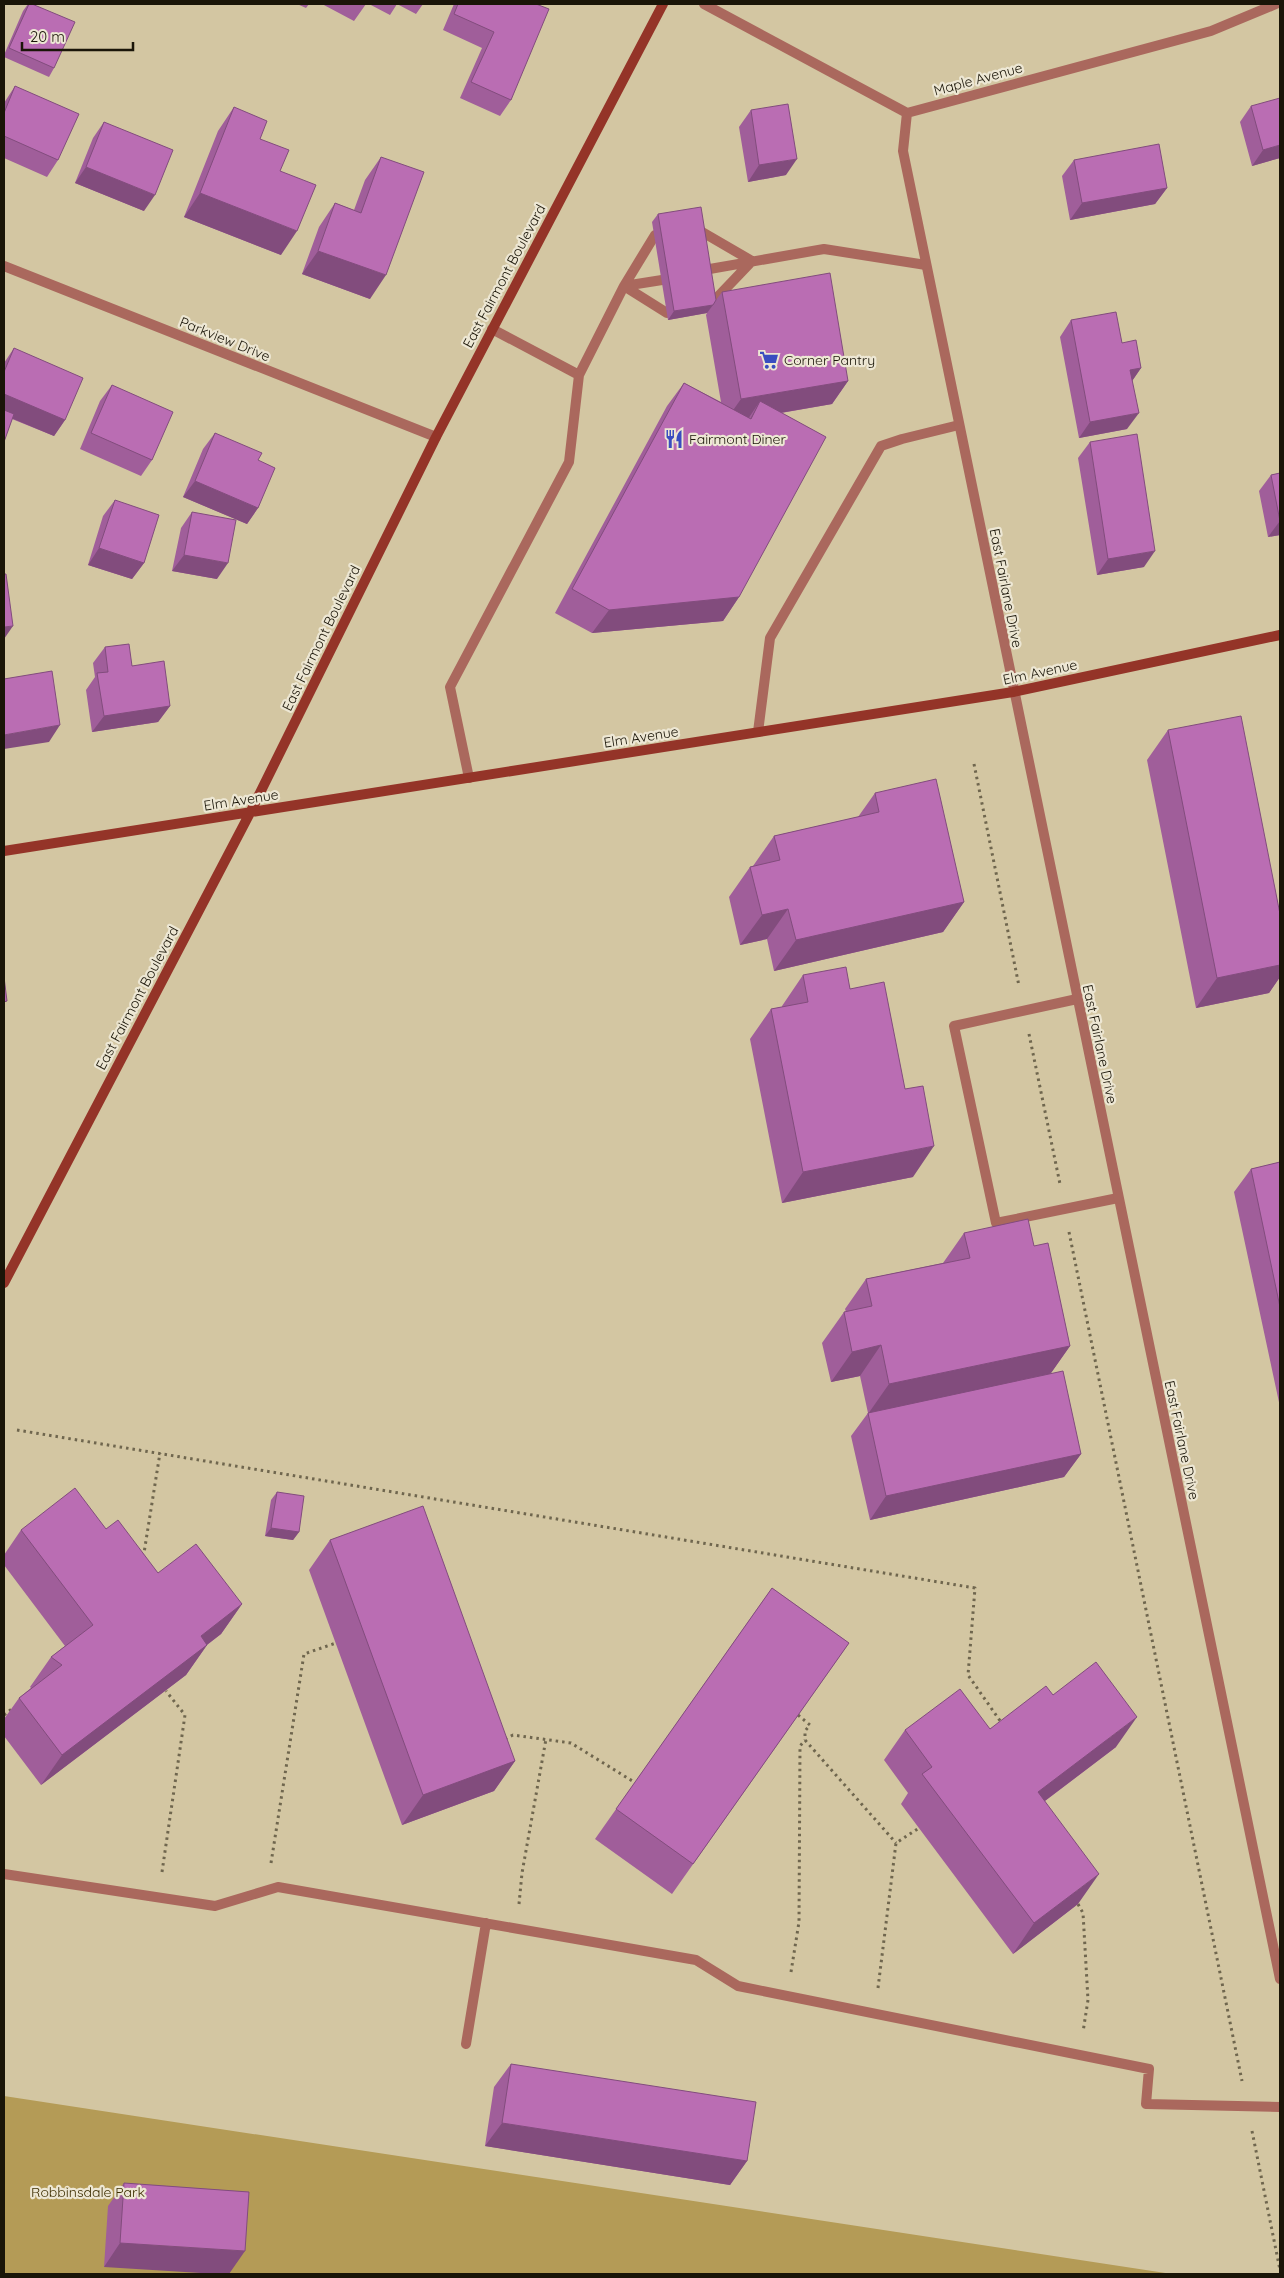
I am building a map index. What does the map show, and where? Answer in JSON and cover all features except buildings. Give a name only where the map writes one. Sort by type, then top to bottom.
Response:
[{"type":"street","name":"East Fairmont Boulevard","points":[[4,1283],[250,813],[436,437],[663,4]]},
{"type":"street","points":[[704,4],[906,113]]},
{"type":"street","name":"Maple Avenue","points":[[906,113],[1211,31],[1276,4]]},
{"type":"street","name":"East Fairlane Drive","points":[[906,113],[903,151],[1013,692],[1280,1979]]},
{"type":"street","points":[[698,229],[752,261]]},
{"type":"street","points":[[469,778],[450,687],[569,462],[578,375],[624,286],[654,235]]},
{"type":"street","points":[[704,270],[824,249],[926,265]]},
{"type":"street","points":[[710,305],[752,261]]},
{"type":"street","name":"Parkview Drive","points":[[4,266],[436,437]]},
{"type":"street","points":[[624,286],[662,280]]},
{"type":"street","points":[[624,286],[667,312]]},
{"type":"street","points":[[492,329],[578,375]]},
{"type":"street","points":[[758,732],[770,638],[881,446],[959,425]]},
{"type":"street","name":"Elm Avenue","points":[[4,851],[1013,692],[1280,635]]},
{"type":"street","points":[[1077,999],[954,1026],[996,1223],[1118,1198]]},
{"type":"street","points":[[4,1874],[215,1906],[278,1887],[696,1960],[738,1986],[787,1998],[1149,2069],[1146,2104],[1280,2107]]},
{"type":"street","points":[[466,2044],[486,1923]]},
{"type":"path","points":[[974,764],[1280,2270]]},
{"type":"path","points":[[17,1430],[975,1588],[968,1674],[1007,1730]]},
{"type":"path","points":[[136,1558],[144,1554],[160,1453]]},
{"type":"path","points":[[267,1891],[304,1654],[336,1643]]},
{"type":"path","points":[[158,1898],[185,1715],[166,1691]]},
{"type":"path","points":[[4,1715],[19,1703]]},
{"type":"path","points":[[787,1998],[799,1922],[800,1746],[804,1740],[805,1731],[810,1725],[798,1715]]},
{"type":"path","points":[[497,1743],[513,1735],[572,1743],[634,1782]]},
{"type":"path","points":[[516,1930],[522,1873],[546,1739]]},
{"type":"path","points":[[804,1740],[896,1843],[875,2014]]},
{"type":"path","points":[[896,1843],[919,1828]]},
{"type":"path","points":[[1078,1904],[1083,1913],[1088,2000],[1080,2054]]},
{"type":"green space","name":"Robbinsdale Park","points":[[4,2096],[1172,2274],[4,2274]]},
{"type":"place","name":"Corner Pantry","points":[[769,360]]},
{"type":"place","name":"Fairmont Diner","points":[[674,439]]}]
